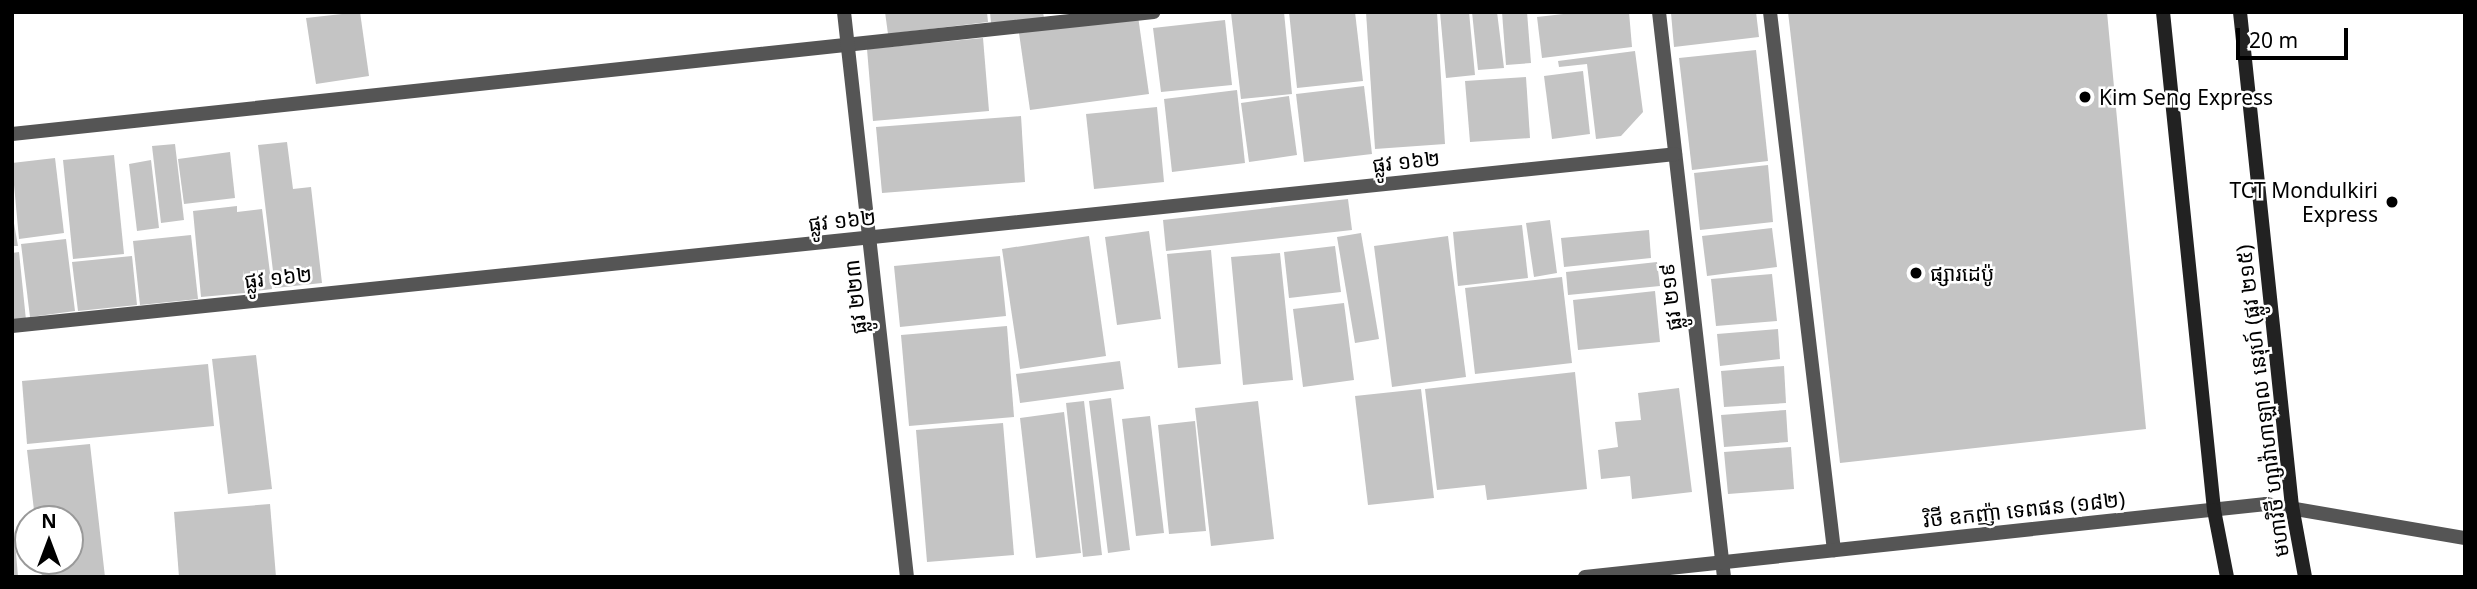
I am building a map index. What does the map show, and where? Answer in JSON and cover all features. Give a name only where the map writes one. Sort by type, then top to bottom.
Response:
[{"type":"main road","points":[[2163,12],[2214,510],[2227,577]]},
{"type":"main road","name":"មហាវិថី ហ្សាវ៉ាហាឡាល នេរុហ៍ (ផ្លូវ ២១៥)","points":[[2240,12],[2292,506],[2305,577]]},
{"type":"street","name":"ផ្លូវ ២២៣","points":[[845,12],[907,577]]},
{"type":"street","points":[[12,134],[1153,12]]},
{"type":"street","name":"ផ្លូវ ២១៩","points":[[1659,12],[1723,569]]},
{"type":"street","points":[[1770,12],[1833,550]]},
{"type":"street","name":"ផ្លូវ ១៦២","points":[[12,326],[1675,154]]},
{"type":"street","name":"វិថី ឧកញ៉ា ទេពផន (១៨២)","points":[[1585,577],[1723,569],[1833,550],[2214,510],[2292,506],[2465,538]]},
{"type":"building","points":[[360,12],[369,76],[316,84],[306,18]]},
{"type":"building","points":[[885,12],[987,12],[988,22],[888,34]]},
{"type":"building","points":[[990,12],[1043,12],[1044,18],[991,23]]},
{"type":"building","points":[[1284,12],[1292,94],[1241,99],[1231,13]]},
{"type":"building","points":[[1289,12],[1355,12],[1363,81],[1297,88]]},
{"type":"building","points":[[1366,12],[1437,12],[1445,144],[1375,149]]},
{"type":"building","points":[[1440,12],[1469,12],[1475,75],[1446,78]]},
{"type":"building","points":[[1472,12],[1497,12],[1504,68],[1478,70]]},
{"type":"building","points":[[1502,12],[1527,12],[1531,63],[1506,65]]},
{"type":"building","points":[[1581,12],[1629,12],[1632,47],[1542,58],[1537,17]]},
{"type":"building","points":[[1756,12],[1759,37],[1674,47],[1671,13]]},
{"type":"building","points":[[1788,12],[2107,12],[2146,429],[1840,463]]},
{"type":"building","points":[[1138,16],[1149,94],[1030,110],[1019,33]]},
{"type":"building","points":[[1225,20],[1232,85],[1161,92],[1153,28]]},
{"type":"building","points":[[983,38],[989,111],[873,121],[867,49]]},
{"type":"building","points":[[1756,50],[1768,161],[1692,170],[1679,58]]},
{"type":"building","points":[[1635,51],[1643,112],[1621,136],[1596,139],[1587,64],[1559,67],[1558,61]]},
{"type":"building","points":[[1583,71],[1590,134],[1552,139],[1544,76]]},
{"type":"building","points":[[1526,77],[1530,138],[1470,142],[1465,81]]},
{"type":"building","points":[[1364,86],[1372,154],[1304,162],[1296,94]]},
{"type":"building","points":[[1237,90],[1245,163],[1172,172],[1164,99]]},
{"type":"building","points":[[1289,96],[1297,155],[1249,162],[1241,103]]},
{"type":"building","points":[[1157,107],[1164,182],[1094,189],[1086,114]]},
{"type":"building","points":[[1021,116],[1025,182],[882,193],[876,127]]},
{"type":"building","points":[[287,142],[293,189],[311,187],[322,283],[275,288],[258,145]]},
{"type":"building","points":[[175,144],[184,220],[161,223],[152,146]]},
{"type":"building","points":[[230,152],[235,198],[184,204],[178,159]]},
{"type":"building","points":[[114,155],[124,254],[73,259],[63,160]]},
{"type":"building","points":[[55,158],[64,233],[19,239],[12,163]]},
{"type":"building","points":[[151,160],[159,228],[137,231],[129,164]]},
{"type":"building","points":[[1768,165],[1773,222],[1700,230],[1694,173]]},
{"type":"building","points":[[1348,199],[1352,230],[1166,251],[1163,220]]},
{"type":"building","points":[[237,206],[237,212],[262,209],[272,289],[247,292],[243,270],[245,293],[201,297],[193,211]]},
{"type":"building","points":[[12,212],[18,246],[12,246]]},
{"type":"building","points":[[1550,220],[1557,273],[1534,277],[1526,223]]},
{"type":"building","points":[[1522,225],[1528,278],[1458,286],[1453,232]]},
{"type":"building","points":[[1772,228],[1777,267],[1707,276],[1702,236]]},
{"type":"building","points":[[1649,230],[1651,258],[1564,267],[1561,238]]},
{"type":"building","points":[[1149,231],[1161,319],[1117,325],[1105,237]]},
{"type":"building","points":[[1361,233],[1379,339],[1355,343],[1337,237]]},
{"type":"building","points":[[191,235],[198,299],[140,305],[133,241]]},
{"type":"building","points":[[1089,236],[1106,356],[1020,369],[1002,249]]},
{"type":"building","points":[[1448,236],[1466,377],[1392,387],[1374,246]]},
{"type":"building","points":[[66,239],[75,311],[30,317],[21,244]]},
{"type":"building","points":[[1335,246],[1341,292],[1289,298],[1284,252]]},
{"type":"building","points":[[1211,250],[1221,364],[1178,368],[1167,254]]},
{"type":"building","points":[[19,252],[26,320],[12,321],[12,253]]},
{"type":"building","points":[[1280,253],[1293,380],[1243,385],[1231,257]]},
{"type":"building","points":[[132,256],[137,305],[78,311],[72,262]]},
{"type":"building","points":[[1000,256],[1006,316],[900,327],[894,266]]},
{"type":"building","points":[[1657,262],[1660,286],[1568,295],[1566,272]]},
{"type":"building","points":[[1772,274],[1777,321],[1716,326],[1711,279]]},
{"type":"building","points":[[1562,277],[1572,363],[1475,374],[1465,288]]},
{"type":"building","points":[[1655,291],[1660,342],[1578,350],[1573,300]]},
{"type":"building","points":[[1344,303],[1354,380],[1303,387],[1293,309]]},
{"type":"building","points":[[1007,326],[1014,417],[909,426],[901,335]]},
{"type":"building","points":[[1778,329],[1780,359],[1720,366],[1717,334]]},
{"type":"building","points":[[256,355],[272,489],[228,494],[212,359]]},
{"type":"building","points":[[1120,361],[1124,389],[1020,403],[1016,374]]},
{"type":"building","points":[[208,364],[214,426],[27,444],[22,381]]},
{"type":"building","points":[[1784,366],[1786,403],[1724,407],[1721,371]]},
{"type":"building","points":[[1575,372],[1587,489],[1487,500],[1485,485],[1437,490],[1425,389]]},
{"type":"building","points":[[1679,388],[1692,492],[1632,499],[1630,476],[1601,479],[1598,450],[1618,447],[1615,422],[1641,420],[1638,393]]},
{"type":"building","points":[[1421,389],[1434,498],[1368,505],[1355,396]]},
{"type":"building","points":[[1111,398],[1130,550],[1108,553],[1089,401]]},
{"type":"building","points":[[1084,401],[1102,555],[1083,557],[1066,403]]},
{"type":"building","points":[[1258,401],[1274,539],[1211,546],[1195,408]]},
{"type":"building","points":[[1786,410],[1788,442],[1724,447],[1721,415]]},
{"type":"building","points":[[1064,412],[1081,553],[1036,558],[1020,418]]},
{"type":"building","points":[[1150,416],[1164,533],[1136,536],[1122,419]]},
{"type":"building","points":[[1195,421],[1206,531],[1169,534],[1158,425]]},
{"type":"building","points":[[1003,423],[1014,555],[927,562],[916,430]]},
{"type":"building","points":[[90,444],[105,577],[42,577],[84,575],[84,505],[33,505],[27,450]]},
{"type":"building","points":[[1791,447],[1794,489],[1728,494],[1724,452]]},
{"type":"building","points":[[270,504],[276,577],[179,577],[174,512]]},
{"type":"building","points":[[14,529],[14,575],[18,577],[12,577]]},
{"type":"place","name":"Kim Seng Express","points":[[2085,97]]},
{"type":"place","name":"TCT Mondulkiri Express","points":[[2392,202]]},
{"type":"place","name":"ផ្សារដេប៉ូ","points":[[1916,273]]}]
